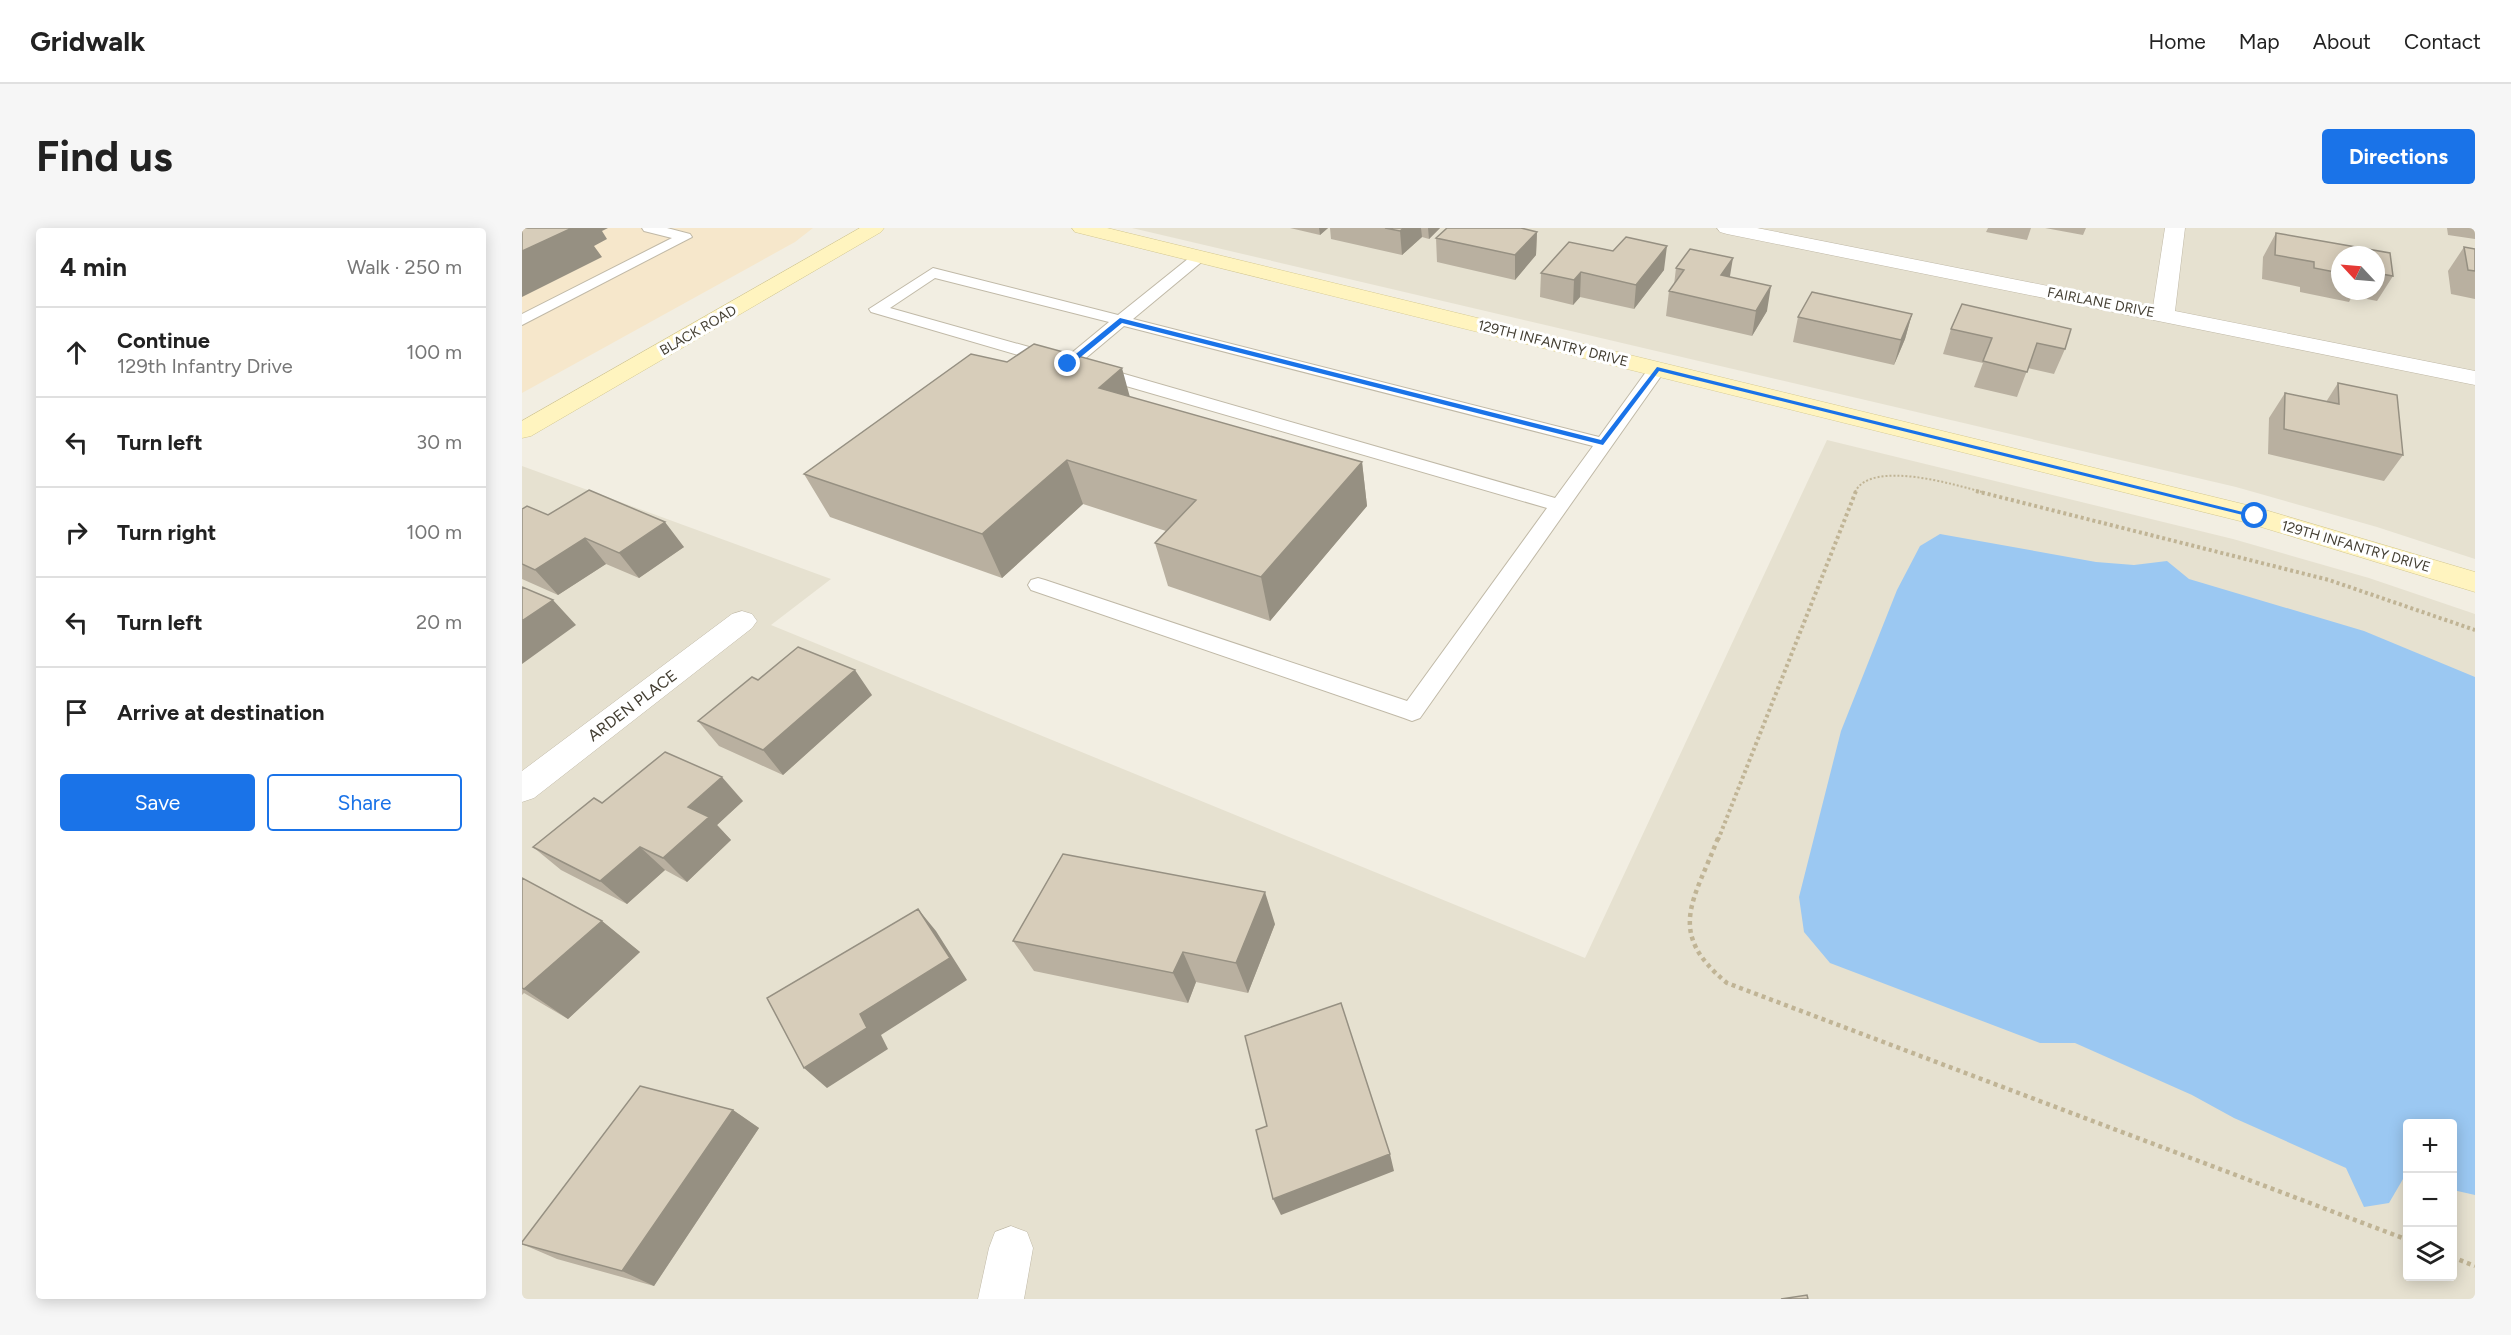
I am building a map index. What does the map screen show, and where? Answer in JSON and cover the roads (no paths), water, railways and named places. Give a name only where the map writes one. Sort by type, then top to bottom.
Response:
[{"type":"street","name":"BLACK ROAD","points":[[522,431],[874,228]]},
{"type":"street","name":"129TH INFANTRY DRIVE","points":[[1082,228],[2255,516],[2475,582]]},
{"type":"street","name":"FAIRLANE DRIVE","points":[[1727,228],[2475,378]]},
{"type":"street","points":[[2163,315],[2175,228]]},
{"type":"street","name":"ARDEN PLACE","points":[[522,789],[742,621]]},
{"type":"street","points":[[1001,1299],[1011,1248]]},
{"type":"lane","points":[[522,320],[686,237],[649,228]]},
{"type":"lane","points":[[1068,364],[1200,257]]},
{"type":"lane","points":[[1558,505],[877,309],[933,273],[1603,443]]},
{"type":"lane","points":[[1038,585],[1412,712],[1657,369]]},
{"type":"water","points":[[1940,534],[2096,562],[2134,565],[2167,561],[2189,579],[2364,631],[2475,677],[2475,1195],[2457,1191],[2457,1119],[2403,1119],[2403,1179],[2389,1203],[2364,1207],[2346,1168],[2234,1118],[2192,1095],[2075,1043],[2040,1043],[1830,963],[1804,932],[1799,897],[1841,731],[1897,590],[1920,546]]}]
